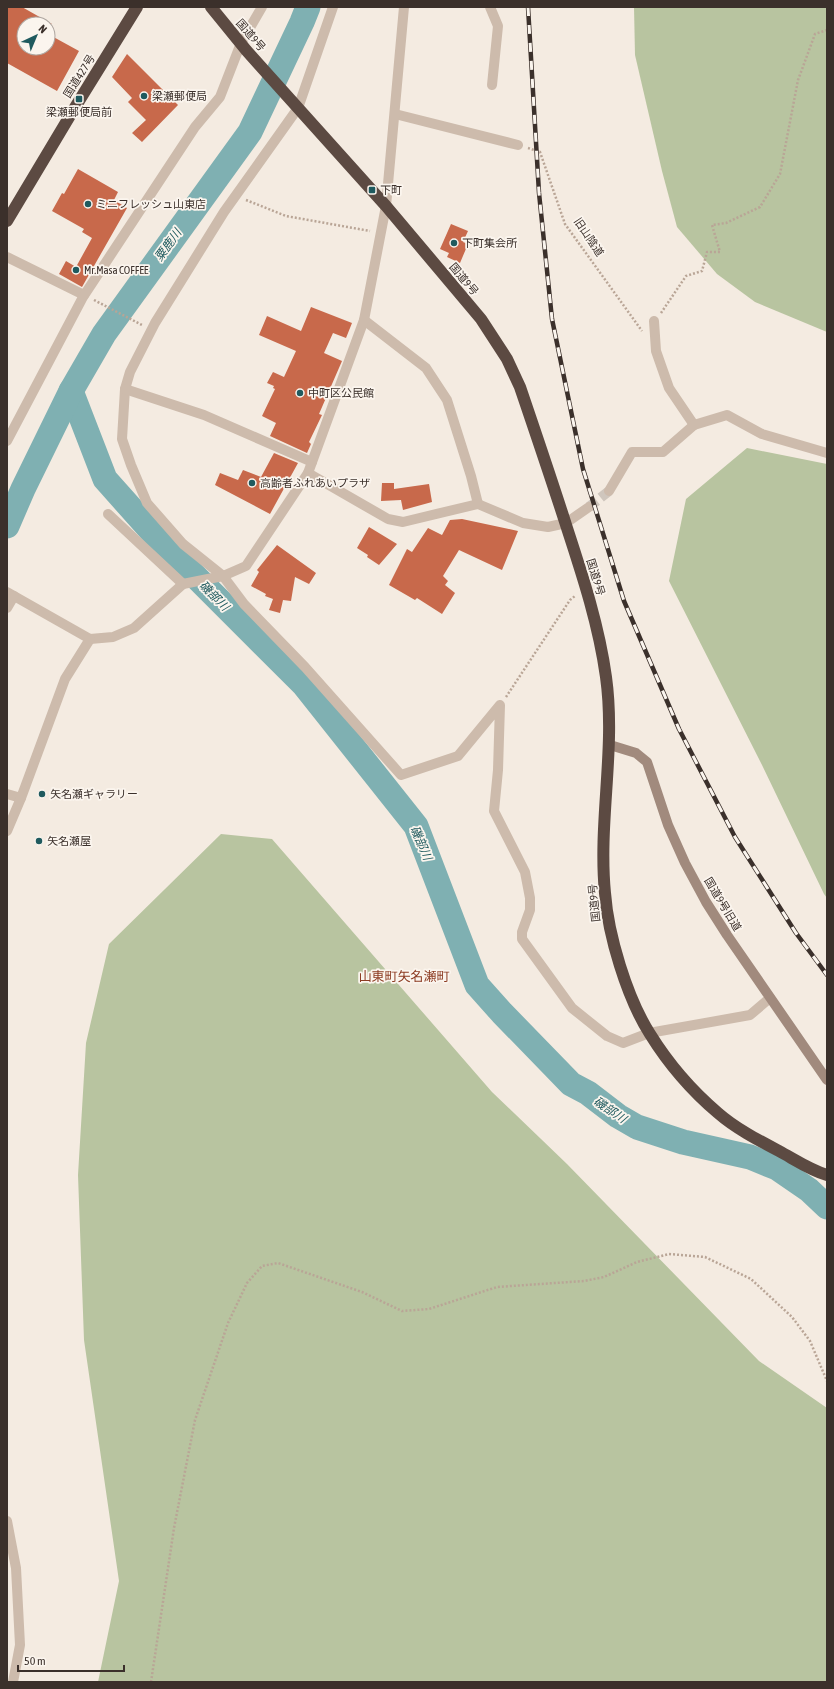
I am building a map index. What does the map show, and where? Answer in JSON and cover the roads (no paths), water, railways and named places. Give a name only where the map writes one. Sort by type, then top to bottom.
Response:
[{"type":"highway","name":"国道427号","points":[[7,221],[137,7]]},
{"type":"highway","name":"国道9号","points":[[211,7],[243,46],[386,206],[481,318],[507,359],[520,387],[566,523],[586,586],[598,632],[606,679],[610,745],[604,813],[604,892],[610,929],[632,998],[649,1033],[670,1062],[718,1114],[755,1138],[827,1175]]},
{"type":"street","points":[[7,441],[86,296],[195,127],[220,97],[262,7]]},
{"type":"street","points":[[333,7],[295,104],[155,323],[130,372],[125,389],[122,439],[147,503],[183,544],[223,576],[244,604],[305,667],[401,775],[458,756],[500,705],[498,770],[494,811],[525,872],[530,898],[530,910],[522,932],[522,939],[572,1008],[607,1036],[623,1043],[649,1033],[750,1015],[770,998]]},
{"type":"street","points":[[7,608],[10,594],[90,639],[113,637],[134,628],[183,584],[223,576],[246,566],[308,474],[364,320],[386,206],[404,7]]},
{"type":"street","points":[[490,7],[498,26],[492,85]]},
{"type":"street","points":[[395,114],[518,145]]},
{"type":"street","points":[[7,257],[86,296]]},
{"type":"street","points":[[364,320],[426,368],[446,400],[471,476],[478,504]]},
{"type":"street","points":[[654,321],[656,351],[669,388],[694,425]]},
{"type":"street","points":[[125,389],[204,416],[312,462]]},
{"type":"street","points":[[609,491],[632,452],[663,452],[694,425],[727,415],[762,434],[827,453]]},
{"type":"street","points":[[308,474],[388,519],[403,522],[478,504],[523,523],[548,526],[566,523],[589,507]]},
{"type":"street","points":[[108,514],[183,584]]},
{"type":"street","points":[[7,831],[66,679],[90,639]]},
{"type":"street","name":"国道9号旧道","points":[[610,745],[636,753],[647,762],[668,825],[685,863],[706,902],[827,1080]]},
{"type":"street","points":[[7,794],[21,798]]},
{"type":"street","points":[[7,1521],[16,1568],[20,1645],[13,1682]]},
{"type":"waterway","name":"粟鹿川","points":[[7,526],[23,489],[71,391],[104,334],[250,132],[308,7]]},
{"type":"waterway","name":"磯部川","points":[[71,391],[105,479],[162,543],[304,685],[416,826],[477,985],[502,1013],[571,1084],[588,1093],[618,1116],[637,1127],[683,1142],[750,1157],[777,1168],[809,1190],[827,1207]]},
{"type":"tunnel","points":[[589,507],[609,491]]},
{"type":"railway","points":[[528,7],[539,193],[552,319],[583,469],[624,601],[679,729],[735,837],[796,933],[827,975]]},
{"type":"place","name":"梁瀬郵便局","points":[[144,96]]},
{"type":"place","name":"梁瀬郵便局前","points":[[79,99]]},
{"type":"place","name":"下町","points":[[372,190]]},
{"type":"place","name":"ミニフレッシュ山東店","points":[[88,204]]},
{"type":"place","name":"下町集会所","points":[[454,243]]},
{"type":"place","name":"Mr.Masa COFFEE","points":[[76,270]]},
{"type":"place","name":"中町区公民館","points":[[300,393]]},
{"type":"place","name":"高齢者ふれあいプラザ","points":[[252,483]]},
{"type":"place","name":"矢名瀬ギャラリー","points":[[42,794]]},
{"type":"place","name":"矢名瀬屋","points":[[39,841]]},
{"type":"district","name":"山東町矢名瀬町","points":[[404,976]]}]
